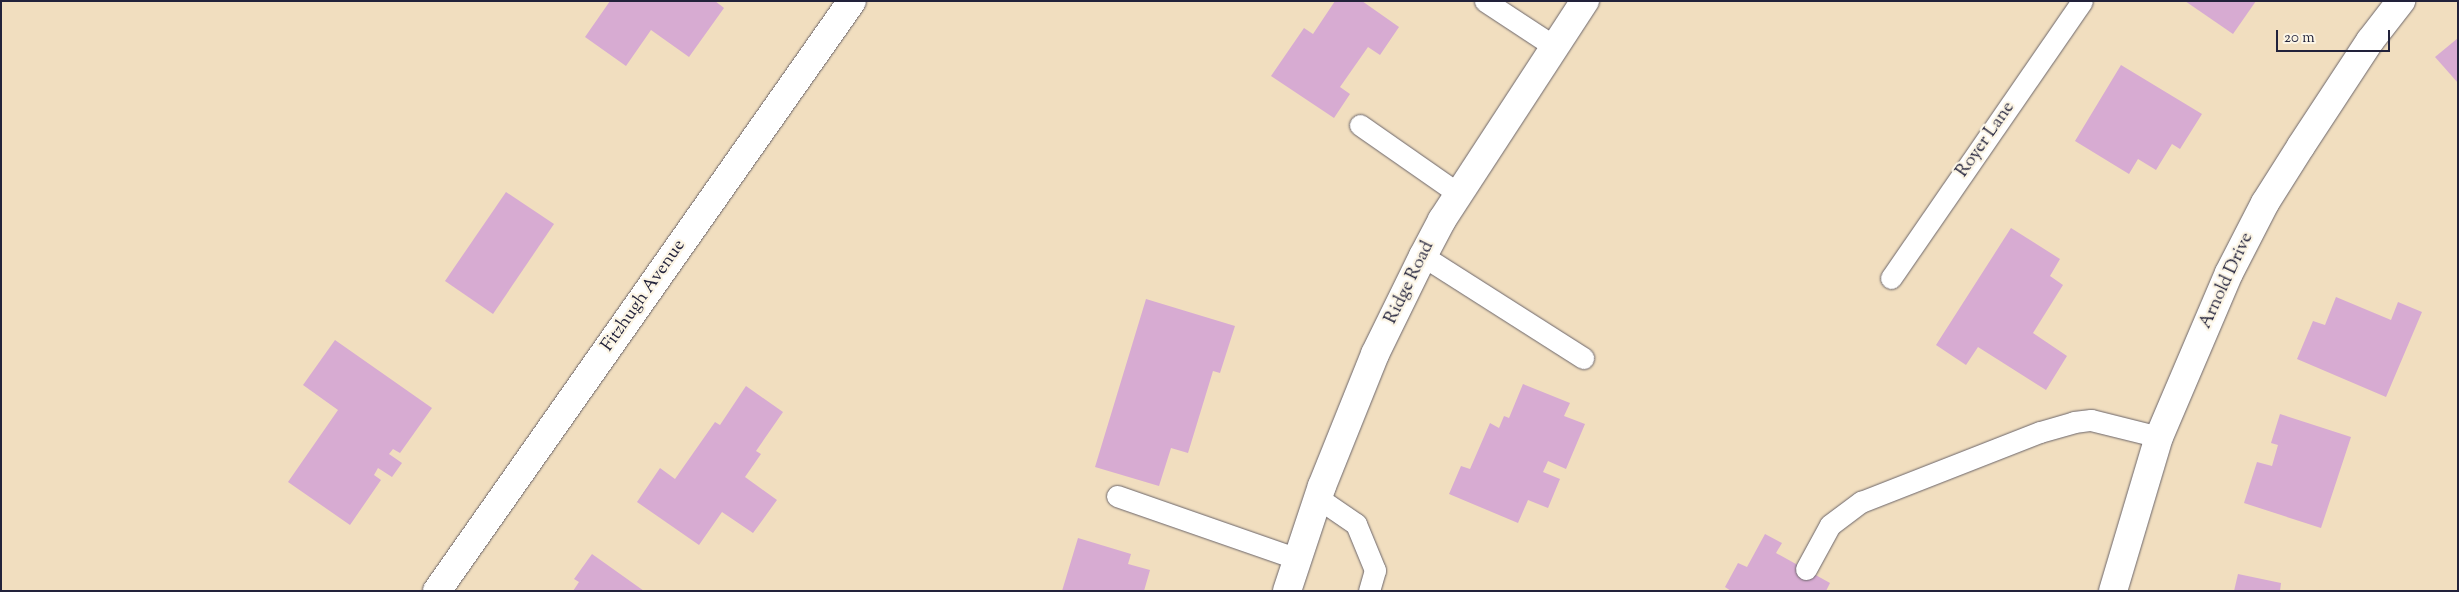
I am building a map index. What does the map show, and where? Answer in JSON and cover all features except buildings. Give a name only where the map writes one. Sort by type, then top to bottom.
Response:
[{"type":"street","name":"Fitzhugh Avenue","points":[[437,591],[852,1]]},
{"type":"street","name":"Ridge Road","points":[[1287,591],[1318,498],[1375,354],[1423,256],[1459,194],[1585,1]]},
{"type":"street","name":"Arnold Drive","points":[[2113,591],[2159,437],[2229,273],[2265,203],[2370,41],[2401,1]]},
{"type":"lane","points":[[1485,1],[1555,46]]},
{"type":"lane","name":"Royer Lane","points":[[1891,278],[2082,1]]},
{"type":"lane","points":[[1360,125],[1459,194]]},
{"type":"lane","points":[[1423,256],[1583,358]]},
{"type":"lane","points":[[1806,569],[1830,525],[1861,502],[2040,432],[2074,422],[2091,420],[2159,437]]},
{"type":"lane","points":[[1117,496],[1298,558]]},
{"type":"lane","points":[[1318,498],[1356,524],[1375,570],[1369,591]]}]
